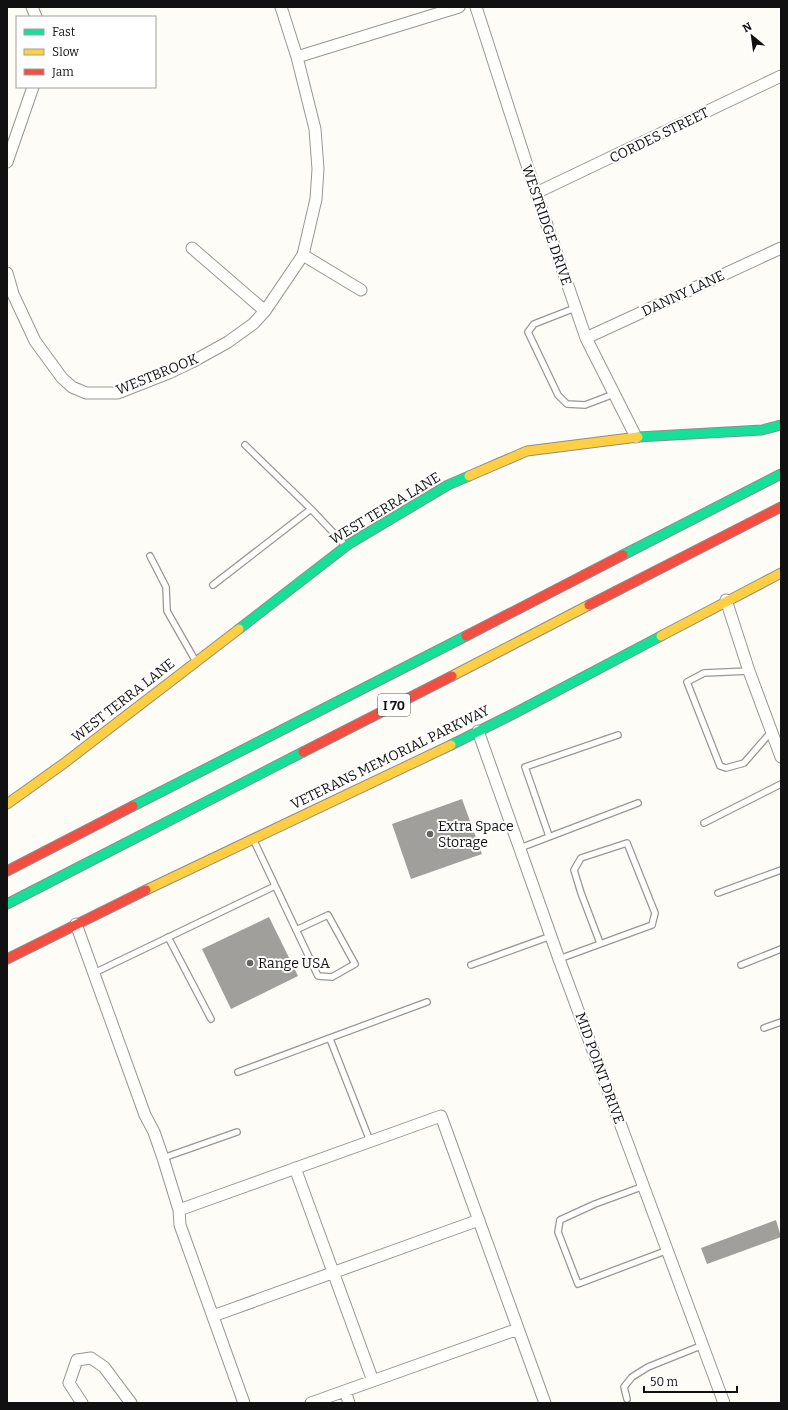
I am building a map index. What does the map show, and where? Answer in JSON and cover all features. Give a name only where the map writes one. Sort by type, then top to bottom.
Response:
[{"type":"main road","name":"WEST TERRA LANE","points":[[7,804],[63,764],[346,546],[448,485],[527,451],[636,437],[762,430],[781,425]]},
{"type":"main road","name":"I 70","points":[[7,871],[781,474]]},
{"type":"main road","name":"I 70","points":[[7,904],[781,507]]},
{"type":"main road","name":"VETERANS MEMORIAL PARKWAY","points":[[7,960],[76,924],[478,731],[726,600],[781,573]]},
{"type":"street","points":[[281,7],[297,57],[315,129],[318,169],[316,199],[303,255],[361,290]]},
{"type":"street","points":[[297,57],[459,7]]},
{"type":"street","name":"WESTRIDGE DRIVE","points":[[476,7],[536,193],[586,338],[636,437]]},
{"type":"street","name":"CORDES STREET","points":[[536,193],[781,76]]},
{"type":"street","points":[[7,162],[33,88]]},
{"type":"street","points":[[192,248],[265,311]]},
{"type":"street","name":"DANNY LANE","points":[[586,338],[781,248]]},
{"type":"street","name":"WESTBROOK","points":[[7,273],[13,294],[35,341],[62,378],[72,387],[86,393],[118,393],[192,362],[228,342],[253,324],[265,311],[303,255]]},
{"type":"street","points":[[726,600],[749,671],[781,758]]},
{"type":"street","name":"MID POINT DRIVE","points":[[478,731],[559,959],[724,1403]]},
{"type":"street","points":[[76,924],[142,1108],[154,1132],[179,1210],[180,1224],[244,1403]]},
{"type":"street","points":[[179,1210],[441,1116],[545,1403]]},
{"type":"street","points":[[295,1168],[373,1381]]},
{"type":"street","points":[[213,1316],[479,1220]]},
{"type":"street","points":[[311,1403],[518,1330]]},
{"type":"street","points":[[82,1403],[69,1383],[77,1360],[91,1358],[104,1367],[131,1403]]},
{"type":"street","points":[[344,1391],[349,1403]]},
{"type":"lane","points":[[575,308],[534,324],[528,332],[558,394],[566,404],[585,405],[614,394]]},
{"type":"lane","points":[[245,445],[346,546]]},
{"type":"lane","points":[[213,585],[310,509]]},
{"type":"lane","points":[[150,556],[166,587],[167,611],[196,662]]},
{"type":"lane","points":[[749,671],[704,673],[687,682],[720,766],[726,768],[744,763],[772,732]]},
{"type":"lane","points":[[549,836],[525,767],[618,735]]},
{"type":"lane","points":[[704,823],[781,784]]},
{"type":"lane","points":[[520,848],[638,803]]},
{"type":"lane","points":[[253,839],[275,886],[296,930],[318,976],[332,977],[355,964],[328,915],[296,930]]},
{"type":"lane","points":[[559,959],[652,925],[655,912],[627,843],[581,858],[574,870],[600,943]]},
{"type":"lane","points":[[718,893],[781,870]]},
{"type":"lane","points":[[94,973],[275,886]]},
{"type":"lane","points":[[471,965],[551,936]]},
{"type":"lane","points":[[168,937],[211,1019]]},
{"type":"lane","points":[[741,965],[781,948]]},
{"type":"lane","points":[[238,1072],[427,1002]]},
{"type":"lane","points":[[764,1028],[781,1022]]},
{"type":"lane","points":[[330,1039],[370,1141]]},
{"type":"lane","points":[[163,1158],[237,1132]]},
{"type":"lane","points":[[644,1186],[595,1204],[560,1220],[558,1232],[578,1284],[668,1250]]},
{"type":"lane","points":[[627,1399],[624,1387],[632,1377],[648,1366],[703,1345]]},
{"type":"building","points":[[462,799],[482,854],[411,879],[392,824]]},
{"type":"building","name":"Range USA","points":[[269,917],[298,976],[231,1009],[202,949]]},
{"type":"building","points":[[776,1220],[781,1237],[707,1264],[701,1248]]},
{"type":"traffic: fast","points":[[638,437],[762,430],[781,425]]},
{"type":"traffic: fast","points":[[623,555],[781,474]]},
{"type":"traffic: fast","points":[[239,629],[349,544],[448,485],[469,476]]},
{"type":"traffic: fast","points":[[133,806],[466,636]]},
{"type":"traffic: fast","points":[[451,745],[661,636]]},
{"type":"traffic: fast","points":[[7,904],[303,752]]},
{"type":"traffic: slow","points":[[469,476],[527,451],[638,437]]},
{"type":"traffic: slow","points":[[661,636],[781,573]]},
{"type":"traffic: slow","points":[[452,676],[589,605]]},
{"type":"traffic: slow","points":[[7,804],[63,764],[239,629]]},
{"type":"traffic: slow","points":[[146,890],[451,745]]},
{"type":"traffic: jam","points":[[589,605],[781,507]]},
{"type":"traffic: jam","points":[[466,636],[623,555]]},
{"type":"traffic: jam","points":[[303,752],[452,676]]},
{"type":"traffic: jam","points":[[7,871],[133,806]]},
{"type":"traffic: jam","points":[[7,959],[146,890]]},
{"type":"place","name":"Extra Space Storage","points":[[430,834]]},
{"type":"place","name":"Range USA","points":[[250,963]]}]
